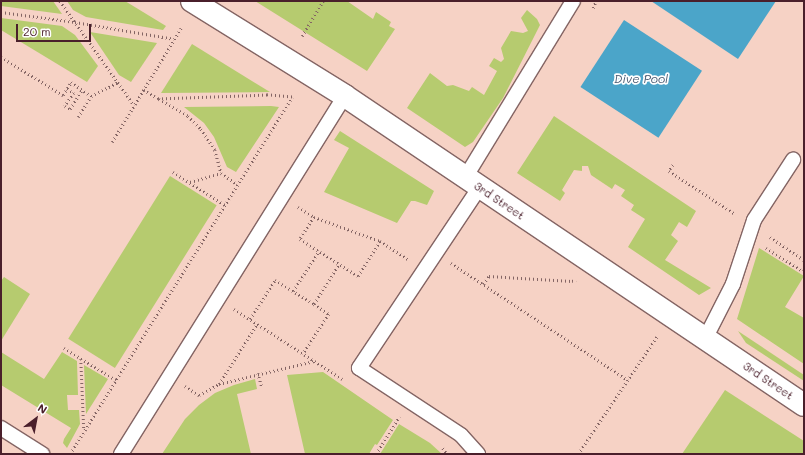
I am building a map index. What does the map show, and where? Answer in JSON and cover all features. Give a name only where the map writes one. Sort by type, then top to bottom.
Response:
[{"type":"street","name":"3rd Street","points":[[192,1],[345,96],[472,183],[804,405]]},
{"type":"lane","points":[[478,454],[461,435],[359,368],[436,253],[472,183],[573,1]]},
{"type":"lane","points":[[121,454],[345,96]]},
{"type":"lane","points":[[705,339],[734,284],[754,220],[793,160]]},
{"type":"lane","points":[[1,428],[42,454]]},
{"type":"path","points":[[60,1],[134,105]]},
{"type":"path","points":[[302,36],[323,1]]},
{"type":"path","points":[[1,12],[75,22],[174,39]]},
{"type":"path","points":[[112,142],[181,28]]},
{"type":"path","points":[[1,57],[63,95],[71,82],[91,96]]},
{"type":"path","points":[[78,117],[91,96],[118,82]]},
{"type":"path","points":[[67,89],[74,93],[65,106],[70,109],[82,90]]},
{"type":"path","points":[[143,90],[188,116],[201,129],[215,150],[221,173],[237,184]]},
{"type":"path","points":[[70,454],[292,97],[266,95],[158,99]]},
{"type":"path","points":[[673,165],[669,171],[742,218]]},
{"type":"path","points":[[173,172],[225,205]]},
{"type":"path","points":[[190,182],[221,173]]},
{"type":"path","points":[[380,241],[358,276],[300,239],[314,217],[380,241],[425,269]]},
{"type":"path","points":[[766,235],[804,260]]},
{"type":"path","points":[[760,245],[803,271],[804,270]]},
{"type":"path","points":[[293,291],[318,251]]},
{"type":"path","points":[[436,253],[628,380]]},
{"type":"path","points":[[314,304],[340,264]]},
{"type":"path","points":[[483,284],[489,276],[572,281],[577,280]]},
{"type":"path","points":[[303,354],[329,314],[275,280],[250,319],[303,354],[347,382]]},
{"type":"path","points":[[219,384],[257,324]]},
{"type":"path","points":[[578,454],[658,334]]},
{"type":"path","points":[[64,348],[116,380]]},
{"type":"path","points":[[81,359],[84,431]]},
{"type":"path","points":[[170,377],[199,394],[219,384],[314,360]]},
{"type":"path","points":[[258,373],[262,387]]},
{"type":"path","points":[[393,412],[405,420]]},
{"type":"path","points":[[376,454],[400,416]]},
{"type":"path","points":[[439,444],[447,454]]},
{"type":"shaded area","points":[[1,1],[804,1],[804,454],[1,454]]},
{"type":"green space","points":[[1,1],[53,1],[62,14],[1,6]]},
{"type":"green space","points":[[67,1],[125,1],[166,26],[163,30],[86,17],[73,10]]},
{"type":"green space","points":[[255,1],[347,1],[373,19],[376,12],[391,22],[389,26],[395,29],[367,71]]},
{"type":"green space","points":[[527,10],[537,19],[540,25],[503,98],[473,142],[465,147],[407,108],[430,73],[447,86],[453,85],[469,91],[472,87],[484,95],[497,71],[489,66],[494,58],[501,62],[504,59],[501,48],[511,31],[523,33],[528,31],[521,18]]},
{"type":"green space","points":[[1,18],[62,26],[75,35],[98,66],[87,82],[1,30]]},
{"type":"green space","points":[[90,32],[157,43],[131,82],[119,75]]},
{"type":"green space","points":[[192,44],[270,92],[161,93]]},
{"type":"green space","points":[[184,107],[279,107],[236,172],[227,167],[214,137],[204,123]]},
{"type":"green space","points":[[554,116],[696,211],[687,227],[679,222],[671,235],[678,241],[665,260],[711,288],[699,295],[628,247],[645,219],[631,210],[634,205],[621,196],[625,190],[615,184],[612,189],[591,175],[588,166],[582,166],[582,171],[574,170],[562,190],[565,193],[560,201],[517,173]]},
{"type":"green space","points":[[340,131],[434,191],[427,205],[411,201],[397,223],[324,192],[349,148],[334,140]]},
{"type":"green space","points":[[170,176],[217,205],[115,368],[68,339]]},
{"type":"green space","points":[[759,248],[804,276],[785,307],[804,318],[804,364],[737,319]]},
{"type":"green space","points":[[4,277],[30,294],[1,341],[1,281]]},
{"type":"green space","points":[[738,331],[804,375],[804,381],[746,343]]},
{"type":"green space","points":[[1,352],[44,379],[62,352],[77,361],[78,395],[67,395],[68,410],[79,410],[80,424],[67,448],[63,443],[71,428],[1,385]]},
{"type":"green space","points":[[84,365],[108,379],[86,414]]},
{"type":"green space","points":[[323,372],[393,420],[377,445],[375,444],[369,454],[305,454],[287,375]]},
{"type":"green space","points":[[255,379],[257,389],[237,394],[251,454],[162,454],[185,419],[199,405],[215,393],[234,385]]},
{"type":"green space","points":[[725,390],[804,441],[804,454],[682,454]]},
{"type":"green space","points":[[399,424],[430,443],[442,454],[380,454]]},
{"type":"water","points":[[651,1],[776,1],[738,59]]},
{"type":"water","name":"Dive Pool","points":[[624,20],[702,71],[658,138],[580,87]]}]
